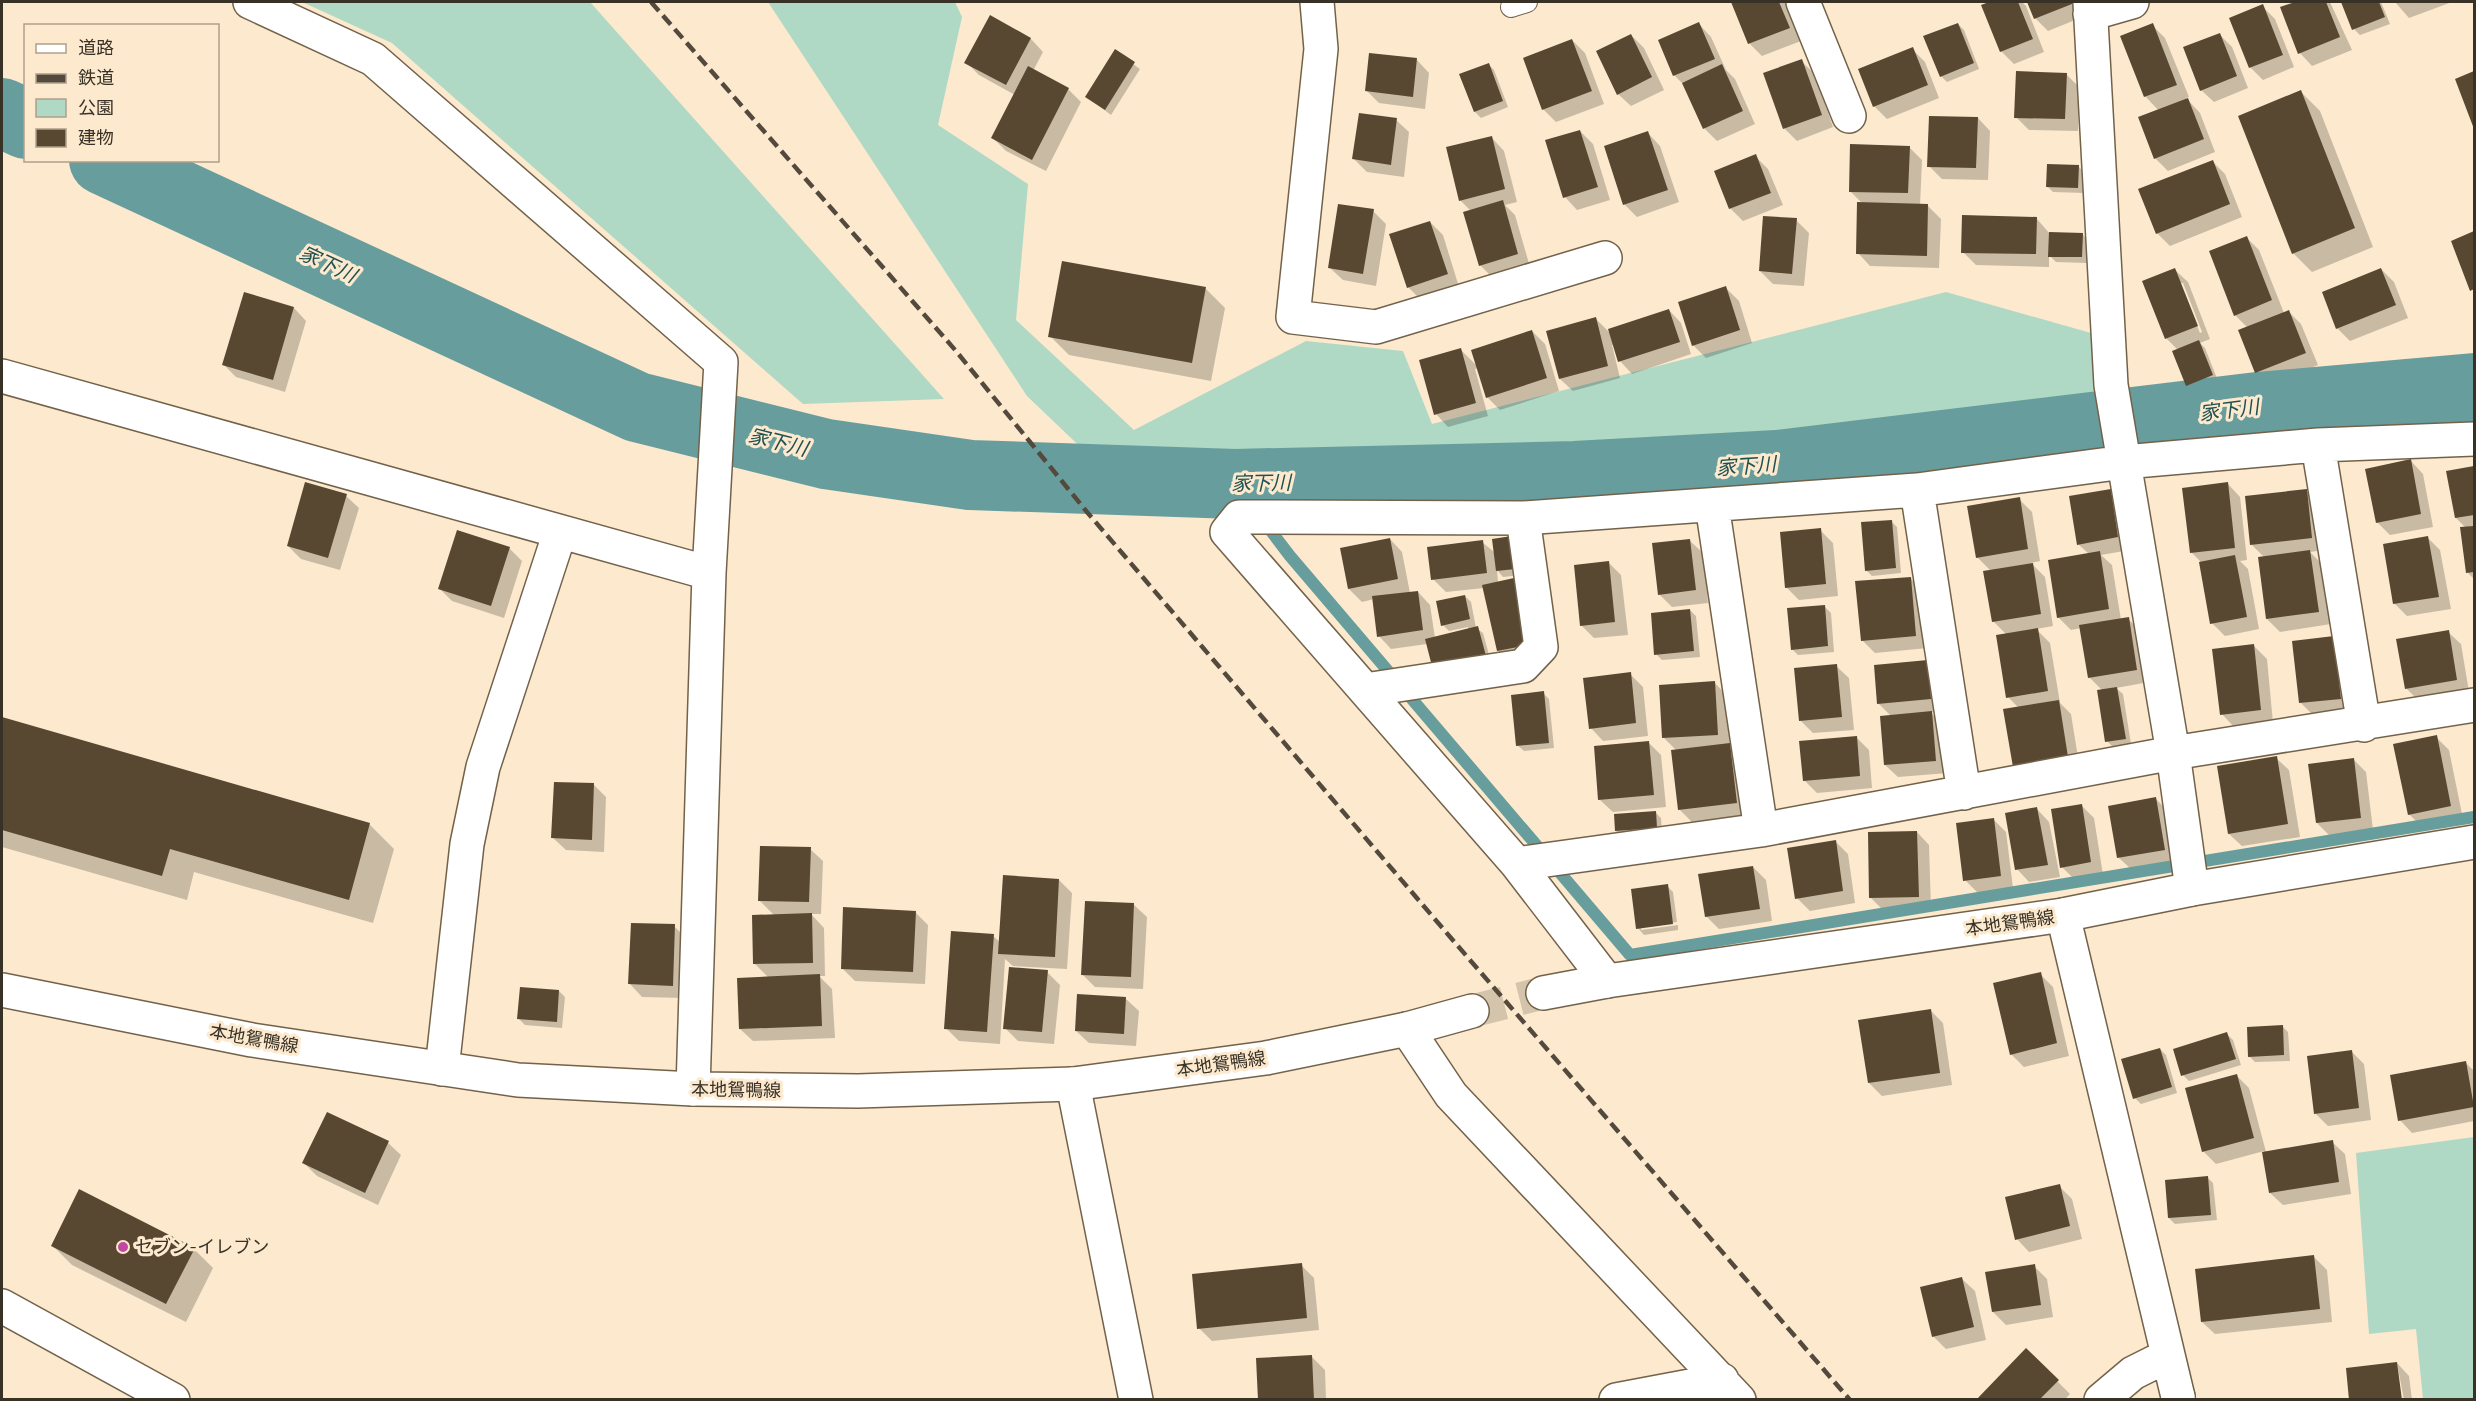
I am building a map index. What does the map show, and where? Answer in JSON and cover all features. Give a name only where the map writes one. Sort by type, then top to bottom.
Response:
[{"type":"street","points":[[250,2],[373,59],[721,362],[709,573],[693,1089]]},
{"type":"street","points":[[1317,2],[1321,49],[1293,317],[1376,327],[1605,258]]},
{"type":"street","points":[[1803,2],[1849,116]]},
{"type":"street","points":[[2132,2],[2090,8],[2111,385],[2174,753],[2192,889]]},
{"type":"street","points":[[2,376],[709,573]]},
{"type":"street","points":[[1606,981],[1517,864],[1227,532],[1239,517],[1523,518],[1917,490],[2124,462],[2318,445],[2475,439]]},
{"type":"street","points":[[2318,445],[2364,725]]},
{"type":"street","points":[[1917,490],[1964,793]]},
{"type":"street","points":[[1712,505],[1761,830]]},
{"type":"street","points":[[1365,690],[1523,666],[1540,647],[1523,518]]},
{"type":"street","points":[[442,1069],[467,844],[481,778],[560,532]]},
{"type":"street","points":[[1517,864],[1761,830],[2174,753],[2364,725],[2475,705]]},
{"type":"street","name":"本地鴛鴨線","points":[[1544,993],[1606,981],[2063,915],[2192,889],[2475,842]]},
{"type":"street","points":[[2063,915],[2178,1398]]},
{"type":"street","name":"本地鴛鴨線","points":[[4,997],[252,1040],[518,1080],[693,1089],[858,1091],[1073,1084],[1266,1058],[1407,1029],[1472,1011]]},
{"type":"street","points":[[1407,1029],[1452,1095],[1730,1390]]},
{"type":"street","points":[[1073,1084],[1136,1400]]},
{"type":"street","points":[[2,1306],[173,1400]]},
{"type":"street","points":[[2101,1400],[2133,1373],[2167,1356]]},
{"type":"street","points":[[1616,1400],[1730,1390]]},
{"type":"green space","points":[[302,2],[590,2],[944,399],[803,404],[392,43]]},
{"type":"green space","points":[[768,2],[955,2],[962,17],[938,125],[1028,184],[1016,320],[1134,430],[1306,341],[1403,351],[1432,424],[1946,292],[2091,333],[2096,415],[1784,452],[1244,478],[1095,461],[1027,396]]},
{"type":"green space","points":[[2474,1137],[2474,1399],[2423,1399],[2416,1329],[2369,1334],[2356,1153]]},
{"type":"building","points":[[1731,2],[1779,2],[1790,28],[1748,44]]},
{"type":"building","points":[[1989,2],[2018,2],[2033,39],[2000,52],[1981,5]]},
{"type":"building","points":[[2027,2],[2077,2],[2034,19]]},
{"type":"building","points":[[2295,2],[2326,2],[2340,37],[2298,54],[2280,7]]},
{"type":"building","points":[[2341,2],[2379,2],[2385,17],[2352,30]]},
{"type":"building","points":[[2263,4],[2283,55],[2249,68],[2229,18]]},
{"type":"building","points":[[990,15],[1031,38],[1006,85],[964,63]]},
{"type":"building","points":[[1699,22],[1715,59],[1673,76],[1658,40]]},
{"type":"building","points":[[1958,23],[1974,63],[1940,77],[1923,36]]},
{"type":"building","points":[[2153,23],[2177,85],[2144,97],[2120,36]]},
{"type":"building","points":[[2220,33],[2237,76],[2200,91],[2183,47]]},
{"type":"building","points":[[1631,34],[1652,77],[1617,95],[1596,51]]},
{"type":"building","points":[[1572,39],[1592,91],[1542,110],[1523,58]]},
{"type":"building","points":[[1913,47],[1928,85],[1873,107],[1858,69]]},
{"type":"building","points":[[1115,49],[1135,62],[1105,110],[1085,97]]},
{"type":"building","points":[[1369,53],[1417,58],[1413,97],[1365,91]]},
{"type":"building","points":[[1802,59],[1822,115],[1783,129],[1763,73]]},
{"type":"building","points":[[1489,63],[1503,101],[1474,112],[1459,74]]},
{"type":"building","points":[[1722,64],[1743,111],[1703,129],[1682,83]]},
{"type":"building","points":[[1028,66],[1069,88],[1032,160],[991,138]]},
{"type":"building","points":[[2016,71],[2067,73],[2065,119],[2014,118]]},
{"type":"building","points":[[2474,71],[2474,129],[2455,79]]},
{"type":"building","points":[[2301,90],[2355,228],[2292,254],[2238,116]]},
{"type":"building","points":[[2188,98],[2204,139],[2154,159],[2138,117]]},
{"type":"building","points":[[1359,113],[1397,118],[1391,165],[1352,159]]},
{"type":"building","points":[[1929,116],[1978,117],[1976,168],[1927,167]]},
{"type":"building","points":[[1580,130],[1598,187],[1563,198],[1545,140]]},
{"type":"building","points":[[1648,131],[1668,190],[1623,205],[1604,146]]},
{"type":"building","points":[[1492,136],[1505,189],[1459,201],[1446,147]]},
{"type":"building","points":[[1850,144],[1910,146],[1908,193],[1849,192]]},
{"type":"building","points":[[1756,154],[1771,193],[1729,209],[1714,171]]},
{"type":"building","points":[[2213,160],[2230,204],[2156,234],[2138,189]]},
{"type":"building","points":[[2047,164],[2079,165],[2078,188],[2046,187]]},
{"type":"building","points":[[1503,200],[1518,254],[1479,266],[1463,212]]},
{"type":"building","points":[[1857,202],[1928,204],[1927,256],[1856,254]]},
{"type":"building","points":[[1338,204],[1374,209],[1363,274],[1328,268]]},
{"type":"building","points":[[1962,215],[2037,217],[2036,254],[1961,253]]},
{"type":"building","points":[[1763,216],[1797,218],[1792,274],[1759,271]]},
{"type":"building","points":[[1430,221],[1448,274],[1407,288],[1389,234]]},
{"type":"building","points":[[2474,231],[2474,289],[2470,291],[2451,241]]},
{"type":"building","points":[[2049,232],[2083,233],[2082,257],[2048,257]]},
{"type":"building","points":[[2247,236],[2272,300],[2234,316],[2209,251]]},
{"type":"building","points":[[1062,261],[1206,287],[1192,363],[1048,337]]},
{"type":"building","points":[[2175,268],[2198,326],[2165,339],[2142,281]]},
{"type":"building","points":[[2381,268],[2396,305],[2336,329],[2322,292]]},
{"type":"building","points":[[1726,286],[1740,330],[1692,346],[1678,302]]},
{"type":"building","points":[[244,292],[294,307],[273,380],[222,365]]},
{"type":"building","points":[[1669,309],[1680,342],[1618,362],[1608,329]]},
{"type":"building","points":[[2289,310],[2306,353],[2255,373],[2238,330]]},
{"type":"building","points":[[1596,317],[1608,366],[1559,379],[1546,331]]},
{"type":"building","points":[[1532,330],[1547,378],[1486,398],[1471,350]]},
{"type":"building","points":[[2199,340],[2213,375],[2186,386],[2172,351]]},
{"type":"building","points":[[1461,348],[1476,403],[1434,415],[1419,360]]},
{"type":"building","points":[[2411,459],[2421,514],[2376,523],[2365,469]]},
{"type":"building","points":[[2474,466],[2474,515],[2455,518],[2446,471]]},
{"type":"building","points":[[305,482],[347,494],[328,558],[287,546]]},
{"type":"building","points":[[2228,482],[2235,548],[2190,553],[2182,488]]},
{"type":"building","points":[[2111,489],[2118,537],[2077,545],[2069,496]]},
{"type":"building","points":[[2307,489],[2312,538],[2250,545],[2245,496]]},
{"type":"building","points":[[2020,497],[2028,549],[1976,558],[1967,506]]},
{"type":"building","points":[[1892,520],[1896,568],[1865,571],[1861,522]]},
{"type":"building","points":[[2474,526],[2474,572],[2466,573],[2460,527]]},
{"type":"building","points":[[1821,528],[1826,584],[1785,588],[1780,532]]},
{"type":"building","points":[[457,530],[510,547],[491,606],[438,589]]},
{"type":"building","points":[[1512,536],[1516,569],[1496,571],[1492,539]]},
{"type":"building","points":[[2428,536],[2439,597],[2393,604],[2383,544]]},
{"type":"building","points":[[1390,538],[1398,579],[1348,589],[1340,548]]},
{"type":"building","points":[[1690,539],[1696,590],[1658,595],[1652,543]]},
{"type":"building","points":[[1483,540],[1487,573],[1431,580],[1427,547]]},
{"type":"building","points":[[2310,550],[2319,612],[2266,619],[2258,557]]},
{"type":"building","points":[[2100,551],[2109,609],[2057,618],[2048,560]]},
{"type":"building","points":[[2235,555],[2247,617],[2210,624],[2199,562]]},
{"type":"building","points":[[1609,561],[1615,622],[1580,626],[1574,565]]},
{"type":"building","points":[[2033,563],[2041,614],[1992,622],[1983,571]]},
{"type":"building","points":[[1911,577],[1916,636],[1861,641],[1855,581]]},
{"type":"building","points":[[1514,578],[1529,645],[1497,651],[1482,585]]},
{"type":"building","points":[[1418,591],[1423,630],[1377,637],[1372,596]]},
{"type":"building","points":[[1465,595],[1470,619],[1441,626],[1436,601]]},
{"type":"building","points":[[1825,605],[1828,646],[1791,650],[1787,608]]},
{"type":"building","points":[[1690,609],[1694,651],[1654,655],[1651,613]]},
{"type":"building","points":[[2129,617],[2137,670],[2088,678],[2079,625]]},
{"type":"building","points":[[1478,626],[1486,656],[1433,670],[1425,639]]},
{"type":"building","points":[[2038,628],[2048,691],[2006,698],[1996,635]]},
{"type":"building","points":[[2449,630],[2457,680],[2405,689],[2396,639]]},
{"type":"building","points":[[2334,636],[2341,699],[2299,703],[2292,641]]},
{"type":"building","points":[[2254,644],[2261,710],[2220,715],[2212,649]]},
{"type":"building","points":[[1928,660],[1931,699],[1877,704],[1874,665]]},
{"type":"building","points":[[1837,664],[1842,717],[1799,721],[1794,668]]},
{"type":"building","points":[[1631,672],[1636,723],[1589,729],[1583,678]]},
{"type":"building","points":[[1715,681],[1718,735],[1662,738],[1659,685]]},
{"type":"building","points":[[2117,687],[2126,739],[2105,742],[2097,690]]},
{"type":"building","points":[[1544,691],[1549,743],[1516,746],[1511,695]]},
{"type":"building","points":[[2059,700],[2068,757],[2013,767],[2003,709]]},
{"type":"building","points":[[1932,711],[1936,761],[1884,765],[1880,716]]},
{"type":"building","points":[[2,717],[370,823],[349,900],[170,849],[162,876],[2,830]]},
{"type":"building","points":[[2437,735],[2451,806],[2408,815],[2393,744]]},
{"type":"building","points":[[1857,736],[1860,776],[1803,781],[1799,741]]},
{"type":"building","points":[[1649,741],[1654,795],[1598,800],[1594,746]]},
{"type":"building","points":[[1730,743],[1737,803],[1678,810],[1671,750]]},
{"type":"building","points":[[2277,756],[2288,824],[2228,834],[2217,766]]},
{"type":"building","points":[[2354,758],[2361,818],[2316,823],[2308,764]]},
{"type":"building","points":[[554,782],[594,783],[592,840],[551,838]]},
{"type":"building","points":[[2156,797],[2165,850],[2117,858],[2108,806]]},
{"type":"building","points":[[2082,804],[2091,862],[2060,868],[2051,809]]},
{"type":"building","points":[[2037,807],[2048,865],[2015,870],[2005,813]]},
{"type":"building","points":[[1656,811],[1657,828],[1615,831],[1614,814]]},
{"type":"building","points":[[1994,818],[2001,876],[1963,881],[1956,823]]},
{"type":"building","points":[[1917,831],[1919,897],[1869,898],[1868,832]]},
{"type":"building","points":[[1836,840],[1843,891],[1795,899],[1787,848]]},
{"type":"building","points":[[760,846],[811,847],[809,902],[758,901]]},
{"type":"building","points":[[1753,866],[1760,909],[1705,917],[1698,874]]},
{"type":"building","points":[[1003,875],[1059,879],[1055,957],[998,954]]},
{"type":"building","points":[[1668,884],[1673,924],[1636,929],[1631,889]]},
{"type":"building","points":[[1085,901],[1134,903],[1131,977],[1081,975]]},
{"type":"building","points":[[843,907],[916,911],[913,972],[841,969]]},
{"type":"building","points":[[812,913],[813,963],[753,964],[752,915]]},
{"type":"building","points":[[631,923],[675,924],[673,986],[628,984]]},
{"type":"building","points":[[951,931],[994,934],[987,1032],[944,1029]]},
{"type":"building","points":[[1009,967],[1048,970],[1042,1032],[1003,1029]]},
{"type":"building","points":[[2041,972],[2057,1043],[2010,1055],[1993,983]]},
{"type":"building","points":[[820,974],[822,1026],[739,1029],[737,978]]},
{"type":"building","points":[[520,987],[559,990],[557,1022],[517,1019]]},
{"type":"building","points":[[1077,994],[1126,997],[1124,1034],[1075,1031]]},
{"type":"building","points":[[1931,1009],[1940,1073],[1868,1083],[1858,1020]]},
{"type":"building","points":[[2283,1025],[2284,1055],[2248,1057],[2247,1027]]},
{"type":"building","points":[[2227,1032],[2236,1059],[2181,1076],[2173,1049]]},
{"type":"building","points":[[2160,1048],[2172,1087],[2133,1099],[2121,1059]]},
{"type":"building","points":[[2352,1050],[2359,1108],[2314,1114],[2307,1056]]},
{"type":"building","points":[[2466,1061],[2474,1107],[2398,1121],[2390,1075]]},
{"type":"building","points":[[2237,1074],[2254,1138],[2202,1152],[2185,1088]]},
{"type":"building","points":[[327,1112],[389,1141],[365,1193],[302,1163]]},
{"type":"building","points":[[2333,1140],[2339,1182],[2269,1193],[2262,1152]]},
{"type":"building","points":[[2208,1176],[2211,1215],[2168,1218],[2165,1180]]},
{"type":"building","points":[[2060,1184],[2070,1226],[2015,1240],[2005,1197]]},
{"type":"building","name":"セブン-イレブン","points":[[79,1189],[195,1248],[166,1304],[51,1246]]},
{"type":"building","points":[[2314,1255],[2320,1309],[2201,1322],[2195,1269]]},
{"type":"building","points":[[1302,1263],[1307,1318],[1197,1329],[1192,1274]]},
{"type":"building","points":[[2035,1264],[2041,1305],[1992,1312],[1985,1272]]},
{"type":"building","points":[[1962,1277],[1974,1327],[1932,1337],[1920,1287]]},
{"type":"building","points":[[2026,1348],[2059,1380],[2039,1400],[1976,1400]]},
{"type":"building","points":[[1312,1355],[1314,1400],[1258,1400],[1256,1358]]},
{"type":"building","points":[[2397,1362],[2402,1400],[2349,1400],[2346,1368]]},
{"type":"waterway","name":"家下川","points":[[2,113],[24,123]]},
{"type":"waterway","name":"家下川","points":[[108,162],[637,407],[826,454],[970,475],[1235,484],[1575,476],[1777,465],[2258,407],[2474,388]]},
{"type":"waterway","points":[[1235,484],[1290,556],[1630,955],[2474,817]]},
{"type":"tunnel","points":[[1472,1011],[1543,993]]},
{"type":"railway","points":[[651,2],[956,351],[1087,512],[1850,1400]]},
{"type":"place","name":"セブン-イレブン","points":[[123,1247]]}]
